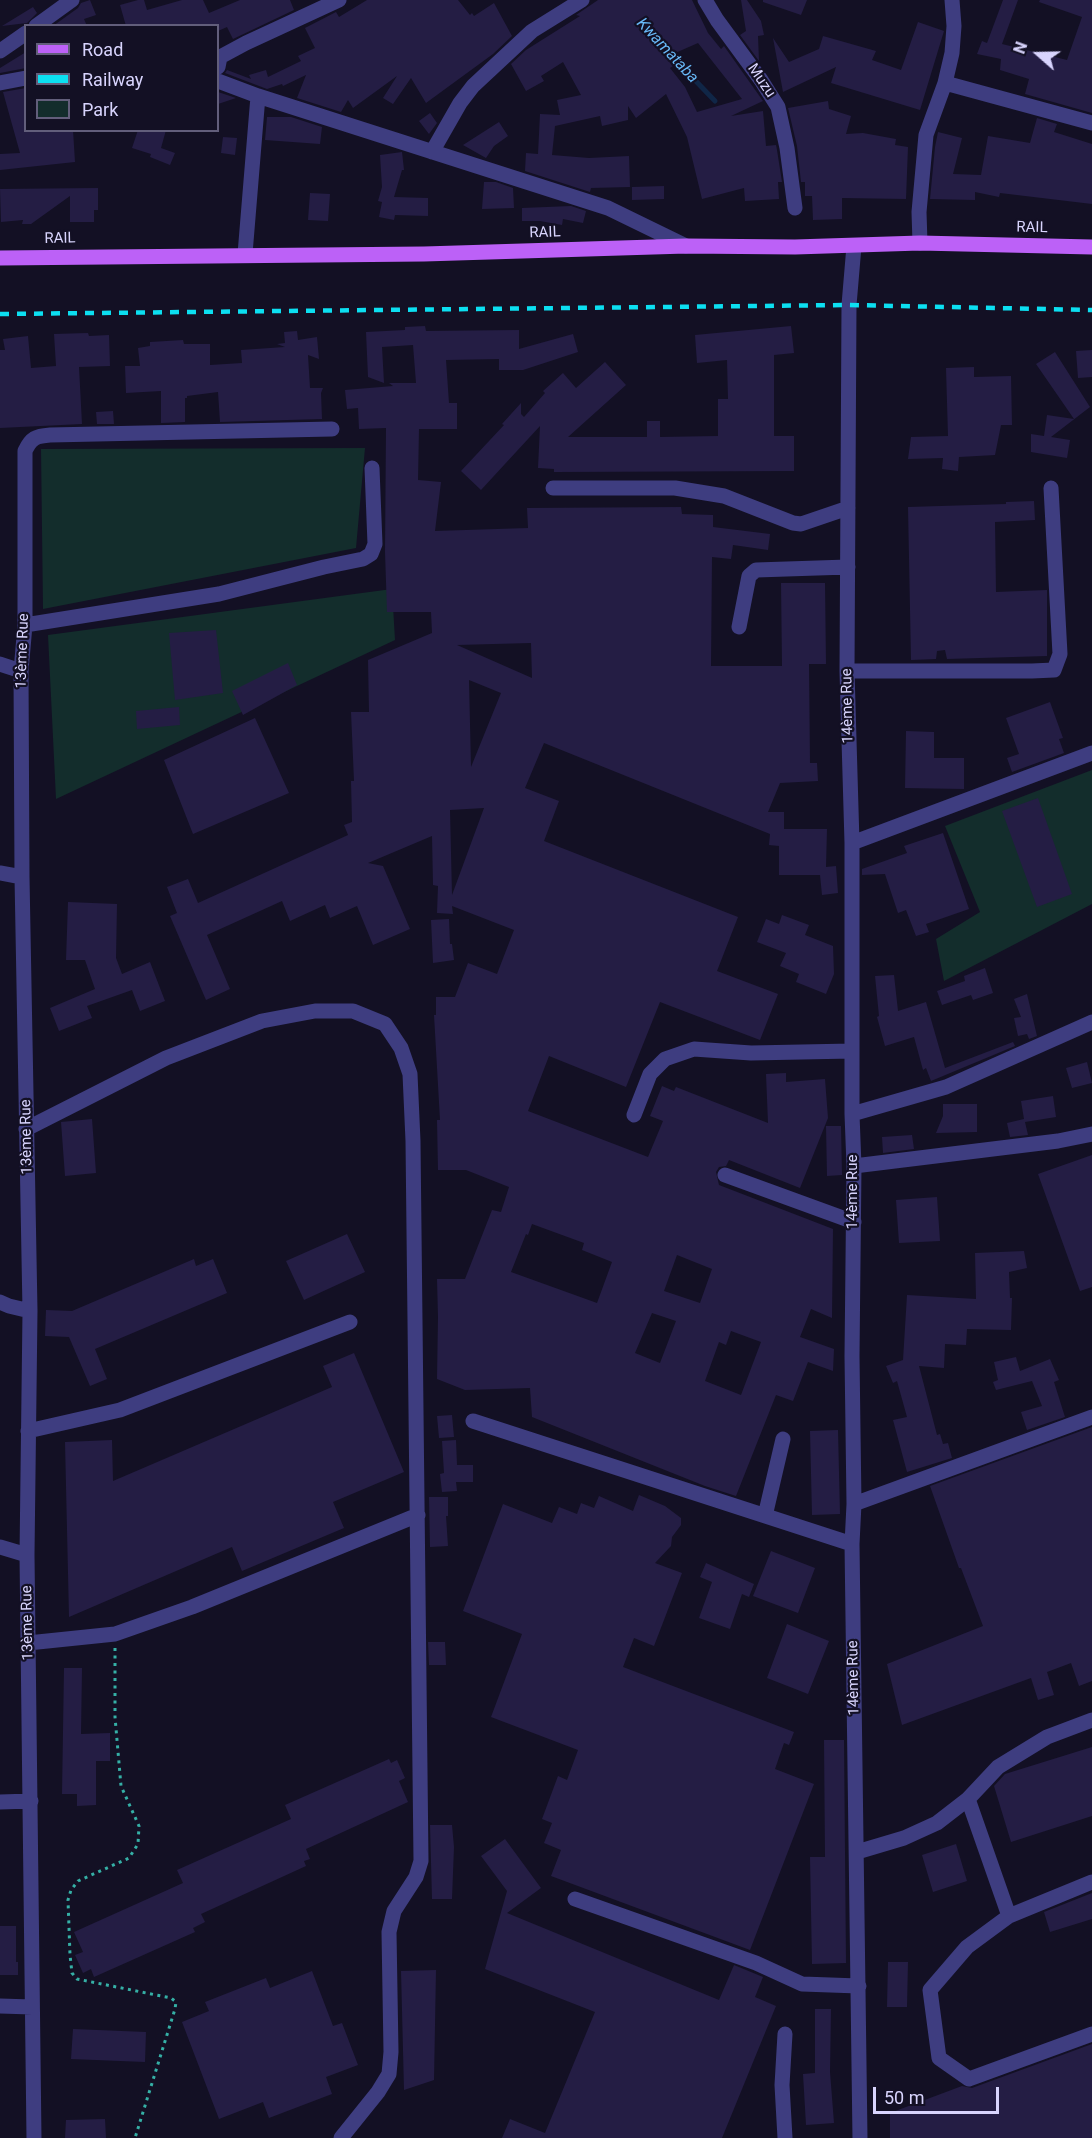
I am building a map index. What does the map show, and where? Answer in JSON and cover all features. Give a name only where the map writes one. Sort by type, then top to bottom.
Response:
[{"type":"main road","name":"RAIL","points":[[0,258],[424,254],[686,246],[854,246],[920,243],[1092,247]]},
{"type":"street","points":[[39,24],[72,0]]},
{"type":"street","points":[[219,62],[220,57],[246,43],[339,0]]},
{"type":"street","points":[[432,152],[460,103],[473,86],[532,31],[582,0]]},
{"type":"street","name":"Muzu","points":[[705,0],[778,107],[787,148],[795,208]]},
{"type":"street","points":[[920,243],[919,212],[926,135],[945,83],[952,54],[954,26],[952,0]]},
{"type":"street","points":[[0,51],[24,34]]},
{"type":"street","points":[[0,83],[24,78]]},
{"type":"street","points":[[219,81],[258,96],[608,208],[686,246]]},
{"type":"street","points":[[945,83],[1092,123]]},
{"type":"street","points":[[244,254],[258,96]]},
{"type":"street","name":"14ème Rue","points":[[854,246],[849,305],[848,670],[852,843],[854,1166],[852,1544],[860,2138]]},
{"type":"street","name":"13ème Rue","points":[[34,2138],[27,1555],[30,1311],[22,877],[21,671],[25,625],[25,451],[30,440],[37,436],[50,435],[332,429]]},
{"type":"street","points":[[25,625],[219,594],[363,559],[371,554],[375,544],[372,468]]},
{"type":"street","points":[[553,488],[675,488],[724,496],[793,524],[801,524],[848,508]]},
{"type":"street","points":[[848,670],[1032,672],[1054,670],[1060,654],[1051,488]]},
{"type":"street","points":[[739,627],[749,576],[756,570],[848,567]]},
{"type":"street","points":[[0,664],[21,671]]},
{"type":"street","points":[[852,843],[1092,753]]},
{"type":"street","points":[[0,873],[22,877]]},
{"type":"street","points":[[26,1129],[166,1058],[262,1021],[315,1011],[353,1011],[385,1024],[401,1048],[410,1074],[414,1141],[421,1861],[416,1877],[394,1911],[389,1932],[391,2052],[389,2074],[378,2092],[341,2138]]},
{"type":"street","points":[[852,1114],[946,1087],[1092,1022]]},
{"type":"street","points":[[634,1115],[650,1074],[665,1059],[693,1049],[751,1053],[852,1052]]},
{"type":"street","points":[[854,1166],[1058,1141],[1092,1134]]},
{"type":"street","points":[[724,1175],[854,1222]]},
{"type":"street","points":[[0,1302],[30,1311]]},
{"type":"street","points":[[28,1431],[120,1410],[350,1322]]},
{"type":"street","points":[[854,1504],[1092,1417]]},
{"type":"street","points":[[473,1421],[852,1544]]},
{"type":"street","points":[[765,1516],[783,1439]]},
{"type":"street","points":[[28,1643],[115,1634],[192,1607],[418,1515]]},
{"type":"street","points":[[0,1547],[27,1555]]},
{"type":"street","points":[[857,1852],[904,1838],[937,1823],[968,1799],[998,1767],[1047,1737],[1092,1720]]},
{"type":"street","points":[[968,1799],[1009,1916]]},
{"type":"street","points":[[0,1802],[31,1801]]},
{"type":"street","points":[[1092,1882],[1009,1916],[967,1947],[930,1990],[939,2058],[969,2079],[1092,2034]]},
{"type":"street","points":[[574,1899],[756,1963],[802,1984],[858,1986]]},
{"type":"street","points":[[0,2006],[32,2007]]},
{"type":"street","points":[[784,2138],[782,2085],[785,2034]]},
{"type":"path","points":[[115,1634],[116,1716],[121,1786],[139,1826],[138,1844],[129,1858],[78,1881],[71,1890],[68,1900],[70,1956],[72,1973],[77,1979],[171,1998],[176,2002],[135,2138]]},
{"type":"green space","points":[[365,448],[356,548],[43,609],[41,449]]},
{"type":"green space","points":[[392,589],[395,640],[56,799],[48,635]]},
{"type":"green space","points":[[1092,770],[1092,904],[944,981],[936,939],[980,912],[945,826]]},
{"type":"building","points":[[90,0],[96,15],[84,19],[86,24],[56,24],[78,8],[81,3]]},
{"type":"building","points":[[144,0],[147,10],[182,0],[203,0],[209,13],[240,0],[290,0],[294,10],[233,39],[227,27],[219,31],[219,24],[125,24],[120,5]]},
{"type":"building","points":[[367,0],[458,0],[470,15],[472,13],[474,16],[494,3],[512,36],[493,54],[426,103],[411,78],[393,104],[383,98],[397,76],[353,108],[348,100],[341,112],[297,98],[306,75],[283,86],[282,84],[267,89],[225,73],[227,70],[251,79],[249,75],[266,70],[268,77],[301,61],[298,56],[315,48],[305,28],[336,12],[339,17]]},
{"type":"building","points":[[598,0],[692,0],[708,33],[721,49],[724,46],[763,101],[731,116],[763,111],[766,146],[776,145],[777,150],[782,182],[778,182],[779,199],[745,201],[744,188],[702,199],[687,137],[666,94],[636,118],[628,106],[628,120],[602,126],[600,116],[555,126],[552,155],[589,158],[629,156],[630,187],[591,188],[590,192],[525,171],[526,153],[538,154],[540,114],[560,115],[557,100],[581,95],[563,62],[541,76],[544,81],[526,91],[511,64],[526,50],[580,16],[576,15]],"holes":[[[698,43],[742,99],[697,112],[685,87],[670,68],[673,66],[666,57]]]},
{"type":"building","points":[[741,0],[747,0],[761,21],[764,35],[758,36],[759,61],[740,35],[746,31]]},
{"type":"building","points":[[763,0],[807,0],[801,15],[763,2]]},
{"type":"building","points":[[1003,0],[1018,0],[1002,44],[1067,60],[1082,17],[1039,2],[1040,0],[1092,0],[1092,113],[1025,94],[1029,79],[1000,70],[1001,59],[977,54],[982,41],[987,43]]},
{"type":"building","points":[[33,7],[37,13],[27,23],[2,26]]},
{"type":"building","points":[[918,22],[944,31],[920,110],[831,83],[836,67],[783,92],[773,38],[789,62],[819,49],[823,36],[876,51],[872,60],[901,70]]},
{"type":"building","points":[[24,53],[24,68],[0,73],[0,68]]},
{"type":"building","points":[[24,88],[24,132],[73,132],[75,162],[0,170],[0,154],[20,153],[3,92]]},
{"type":"building","points":[[219,92],[236,98],[219,104]]},
{"type":"building","points":[[828,101],[829,109],[851,116],[846,134],[863,133],[896,139],[895,145],[908,147],[906,199],[842,198],[842,219],[813,220],[812,196],[805,196],[805,182],[801,182],[797,146],[788,108]]},
{"type":"building","points":[[430,113],[437,123],[429,134],[419,121]]},
{"type":"building","points":[[267,117],[291,117],[322,127],[320,144],[265,140]]},
{"type":"building","points":[[1037,118],[1057,124],[1054,132],[1092,144],[1092,204],[1000,193],[999,197],[975,192],[975,200],[930,199],[938,132],[962,138],[953,174],[981,175],[988,136],[1030,143]]},
{"type":"building","points":[[499,122],[508,136],[494,146],[486,158],[463,145]]},
{"type":"building","points":[[137,132],[165,132],[161,148],[175,153],[170,165],[150,157],[151,154],[132,148]]},
{"type":"building","points":[[223,137],[237,138],[235,155],[221,153]]},
{"type":"building","points":[[402,152],[404,170],[402,170],[394,197],[428,198],[428,216],[395,215],[394,220],[379,217],[382,202],[378,201],[382,187],[380,155]]},
{"type":"building","points":[[484,182],[496,182],[513,188],[514,208],[482,209]]},
{"type":"building","points":[[664,186],[664,199],[632,200],[632,187]]},
{"type":"building","points":[[98,188],[98,210],[94,210],[94,222],[70,222],[70,196],[31,224],[22,224],[23,220],[1,222],[0,189]]},
{"type":"building","points":[[310,193],[330,194],[328,221],[308,220]]},
{"type":"building","points":[[571,206],[586,211],[583,223],[563,219],[562,225],[522,221],[522,208]]},
{"type":"building","points":[[425,326],[426,331],[519,330],[519,349],[573,334],[578,352],[523,370],[499,370],[499,359],[446,360],[449,403],[457,403],[457,429],[419,429],[418,480],[441,482],[435,531],[528,528],[527,508],[681,507],[682,514],[713,515],[713,527],[770,534],[768,550],[733,545],[731,559],[712,557],[711,666],[782,666],[781,583],[825,583],[826,664],[809,664],[810,763],[817,763],[818,781],[780,783],[768,812],[784,812],[784,829],[827,829],[826,867],[836,866],[838,893],[822,895],[820,875],[779,875],[779,846],[769,845],[770,834],[544,743],[525,788],[559,801],[544,841],[738,917],[717,971],[778,994],[760,1040],[660,1002],[626,1087],[549,1056],[528,1111],[648,1157],[663,1121],[650,1116],[662,1086],[674,1091],[676,1087],[768,1123],[766,1074],[786,1073],[786,1082],[825,1079],[828,1118],[800,1188],[729,1160],[726,1166],[719,1167],[716,1172],[719,1185],[833,1229],[832,1318],[811,1309],[800,1337],[834,1349],[833,1371],[808,1362],[793,1401],[776,1395],[736,1496],[705,1486],[532,1417],[530,1388],[465,1390],[437,1379],[437,1279],[465,1279],[492,1210],[501,1212],[509,1187],[466,1170],[438,1170],[437,1120],[440,1120],[434,1015],[436,1015],[436,997],[455,997],[468,963],[497,974],[514,930],[452,906],[453,914],[437,913],[438,886],[433,885],[432,836],[368,863],[383,866],[410,929],[373,945],[357,906],[330,918],[325,905],[290,921],[282,901],[207,935],[230,989],[206,1000],[170,916],[177,913],[167,887],[188,879],[198,903],[348,835],[344,825],[352,822],[351,781],[354,781],[351,712],[369,712],[368,660],[432,633],[431,612],[387,612],[386,428],[359,429],[358,408],[347,409],[345,390],[393,386],[389,383],[416,383],[413,345],[382,347],[384,383],[368,377],[366,332],[405,330],[405,327]],"holes":[[[531,643],[532,678],[457,645]],[[469,680],[501,693],[471,767]],[[484,808],[452,895],[450,810]],[[532,1224],[584,1243],[582,1250],[612,1262],[597,1303],[511,1272],[526,1234],[528,1235]],[[677,1255],[712,1269],[700,1303],[664,1291]],[[652,1313],[676,1321],[660,1363],[635,1353]],[[731,1331],[761,1342],[741,1395],[705,1381],[719,1342],[726,1345]]]},
{"type":"building","points":[[791,326],[794,353],[774,355],[774,436],[794,436],[794,471],[554,472],[554,469],[538,468],[540,426],[481,490],[461,471],[504,425],[502,424],[521,403],[521,414],[524,417],[545,393],[543,391],[563,373],[576,388],[605,362],[626,385],[568,437],[647,437],[647,421],[660,421],[660,437],[718,436],[718,399],[728,399],[727,360],[697,363],[695,335]]},
{"type":"building","points":[[297,331],[298,340],[317,337],[319,359],[308,355],[310,388],[323,388],[321,393],[322,419],[220,422],[218,392],[187,396],[185,398],[185,422],[161,423],[161,391],[126,393],[125,366],[140,366],[138,348],[150,346],[150,342],[183,340],[184,344],[210,344],[210,365],[242,363],[241,350],[285,347],[277,344],[285,343],[284,332]]},
{"type":"building","points":[[88,333],[89,336],[109,335],[110,366],[79,367],[82,424],[0,428],[0,350],[5,350],[3,339],[28,336],[31,368],[56,366],[54,334]]},
{"type":"building","points":[[1092,350],[1092,377],[1078,378],[1076,351]]},
{"type":"building","points":[[1055,352],[1090,407],[1051,437],[1070,440],[1067,458],[1031,452],[1031,434],[1044,436],[1047,415],[1074,419],[1036,364]]},
{"type":"building","points":[[974,367],[974,377],[1011,376],[1012,425],[1001,425],[995,455],[959,457],[958,471],[942,469],[943,458],[908,459],[911,437],[948,436],[946,368]]},
{"type":"building","points":[[113,411],[114,424],[97,424],[96,412]]},
{"type":"building","points":[[1034,501],[1035,520],[995,522],[996,592],[1047,590],[1047,656],[947,659],[945,650],[937,651],[936,659],[911,660],[908,507]]},
{"type":"building","points":[[216,630],[223,693],[175,700],[169,633]]},
{"type":"building","points":[[288,663],[297,685],[243,715],[232,691]]},
{"type":"building","points":[[1050,702],[1063,738],[1059,739],[1064,753],[1012,772],[1007,758],[1019,754],[1006,718]]},
{"type":"building","points":[[179,707],[180,725],[137,729],[136,711]]},
{"type":"building","points":[[255,718],[289,793],[193,834],[164,760]]},
{"type":"building","points":[[906,731],[934,732],[934,758],[964,758],[964,789],[905,788]]},
{"type":"building","points":[[1038,798],[1072,894],[1037,907],[1002,811]]},
{"type":"building","points":[[943,833],[969,909],[926,924],[929,932],[916,936],[906,910],[898,913],[885,874],[862,875],[862,869],[907,853],[904,846]]},
{"type":"building","points":[[68,902],[117,904],[116,958],[122,974],[150,962],[165,1001],[140,1011],[132,990],[87,1006],[92,1018],[59,1031],[50,1008],[95,989],[85,960],[66,960]]},
{"type":"building","points":[[782,915],[809,925],[805,935],[833,946],[834,974],[826,994],[796,982],[799,974],[780,966],[786,953],[757,942],[766,919],[779,924]]},
{"type":"building","points":[[449,919],[450,944],[452,944],[454,960],[433,963],[431,920]]},
{"type":"building","points":[[985,968],[993,993],[973,1000],[971,995],[942,1005],[937,991],[965,981],[964,976]]},
{"type":"building","points":[[894,975],[898,1011],[926,1002],[945,1068],[1013,1042],[1015,1046],[931,1081],[926,1068],[923,1070],[914,1037],[885,1046],[877,1017],[879,1016],[875,976]]},
{"type":"building","points":[[1027,994],[1037,1036],[1029,1039],[1027,1034],[1018,1036],[1014,1018],[1021,1017],[1014,999]]},
{"type":"building","points":[[1087,1062],[1092,1083],[1072,1088],[1066,1068]]},
{"type":"building","points":[[1053,1096],[1056,1117],[1025,1122],[1028,1135],[1010,1137],[1007,1123],[1024,1119],[1021,1101]]},
{"type":"building","points":[[943,1104],[977,1104],[977,1132],[936,1133],[943,1116]]},
{"type":"building","points":[[92,1119],[96,1173],[65,1176],[61,1122]]},
{"type":"building","points":[[826,1126],[841,1126],[842,1175],[827,1176]]},
{"type":"building","points":[[912,1135],[914,1149],[883,1153],[882,1137]]},
{"type":"building","points":[[1092,1155],[1092,1287],[1080,1291],[1038,1174]]},
{"type":"building","points":[[937,1197],[940,1241],[899,1243],[896,1200]]},
{"type":"building","points":[[347,1234],[365,1272],[304,1300],[286,1261]]},
{"type":"building","points":[[1024,1251],[1027,1268],[1009,1272],[1010,1298],[1012,1298],[1011,1330],[967,1329],[966,1345],[945,1344],[944,1368],[919,1366],[937,1435],[940,1434],[943,1444],[948,1443],[952,1458],[907,1472],[893,1420],[907,1417],[897,1381],[893,1383],[886,1366],[903,1360],[907,1295],[976,1299],[975,1253]]},
{"type":"building","points":[[194,1259],[196,1266],[213,1259],[227,1293],[95,1349],[107,1379],[90,1386],[69,1337],[45,1336],[46,1310],[72,1311]]},
{"type":"building","points":[[354,1353],[404,1472],[333,1502],[344,1528],[242,1571],[232,1547],[69,1617],[65,1442],[112,1440],[113,1481],[332,1387],[323,1366]]},
{"type":"building","points":[[1016,1357],[1020,1371],[1050,1359],[1059,1380],[1054,1382],[1065,1417],[1027,1430],[1021,1412],[1042,1406],[1032,1381],[996,1390],[993,1382],[998,1380],[994,1362]]},
{"type":"building","points":[[452,1415],[454,1437],[439,1438],[437,1416]]},
{"type":"building","points":[[1092,1427],[1092,1681],[1079,1686],[1071,1663],[1047,1672],[1054,1695],[1038,1700],[1031,1678],[902,1725],[887,1664],[983,1626],[961,1568],[959,1568],[930,1486]]},
{"type":"building","points":[[838,1430],[840,1514],[812,1515],[810,1431]]},
{"type":"building","points":[[456,1440],[457,1465],[473,1465],[473,1482],[456,1482],[457,1491],[442,1492],[440,1474],[444,1473],[442,1441]]},
{"type":"building","points":[[639,1495],[665,1506],[681,1518],[681,1525],[672,1537],[671,1546],[655,1563],[682,1573],[654,1646],[634,1638],[623,1667],[794,1732],[789,1745],[784,1743],[775,1769],[814,1784],[750,1950],[551,1876],[561,1850],[544,1843],[552,1823],[542,1819],[558,1776],[567,1780],[578,1750],[491,1717],[522,1634],[463,1611],[503,1504],[552,1523],[559,1507],[577,1514],[581,1503],[594,1508],[599,1496],[633,1511]]},
{"type":"building","points":[[429,1497],[448,1497],[448,1516],[446,1516],[448,1546],[430,1547]]},
{"type":"building","points":[[771,1551],[815,1568],[798,1613],[753,1596]]},
{"type":"building","points":[[706,1563],[754,1584],[749,1597],[742,1594],[730,1629],[699,1618],[712,1582],[700,1577]]},
{"type":"building","points":[[787,1624],[829,1641],[808,1694],[767,1678]]},
{"type":"building","points":[[428,1642],[445,1642],[446,1665],[429,1665]]},
{"type":"building","points":[[64,1668],[82,1668],[81,1734],[110,1733],[110,1761],[96,1761],[96,1805],[77,1806],[77,1794],[62,1794]]},
{"type":"building","points":[[824,1740],[844,1740],[846,1963],[812,1964],[810,1857],[825,1857]]},
{"type":"building","points":[[1092,1747],[1092,1816],[1011,1842],[994,1786],[1005,1774]]},
{"type":"building","points":[[389,1759],[391,1763],[397,1760],[405,1778],[399,1781],[408,1802],[306,1849],[310,1859],[304,1861],[306,1866],[201,1914],[205,1922],[193,1928],[195,1932],[94,1977],[91,1969],[83,1973],[75,1955],[83,1952],[74,1932],[183,1883],[177,1870],[291,1819],[285,1805]]},
{"type":"building","points":[[430,1825],[452,1825],[454,1847],[452,1899],[432,1899]]},
{"type":"building","points":[[505,1839],[541,1888],[507,1913],[719,2000],[734,1965],[763,1977],[755,1997],[776,2006],[722,2138],[502,2138],[510,2119],[545,2133],[595,2012],[485,1969],[507,1891],[481,1856]]},
{"type":"building","points":[[956,1844],[967,1881],[933,1892],[922,1855]]},
{"type":"building","points":[[1092,1893],[1092,1919],[1050,1932],[1044,1912]]},
{"type":"building","points":[[0,1926],[16,1926],[18,1975],[0,1975]]},
{"type":"building","points":[[888,1962],[908,1962],[907,2007],[887,2007]]},
{"type":"building","points":[[436,1970],[434,2080],[404,2090],[401,1971]]},
{"type":"building","points":[[312,1971],[333,2026],[342,2023],[358,2065],[326,2077],[332,2094],[269,2118],[263,2102],[219,2119],[182,2022],[209,2011],[205,2002],[266,1978],[270,1988]]},
{"type":"building","points":[[815,2009],[831,2009],[830,2072],[834,2123],[806,2125],[803,2074],[815,2073]]},
{"type":"building","points":[[73,2029],[146,2032],[145,2062],[71,2059]]},
{"type":"building","points":[[1092,2044],[1092,2138],[890,2138],[890,2113],[962,2086],[972,2088]]},
{"type":"building","points":[[105,2119],[106,2138],[65,2138],[66,2120]]},
{"type":"waterway","name":"Kwamataba","points":[[666,50],[715,101]]},
{"type":"railway","points":[[0,314],[849,305],[1092,310]]}]
